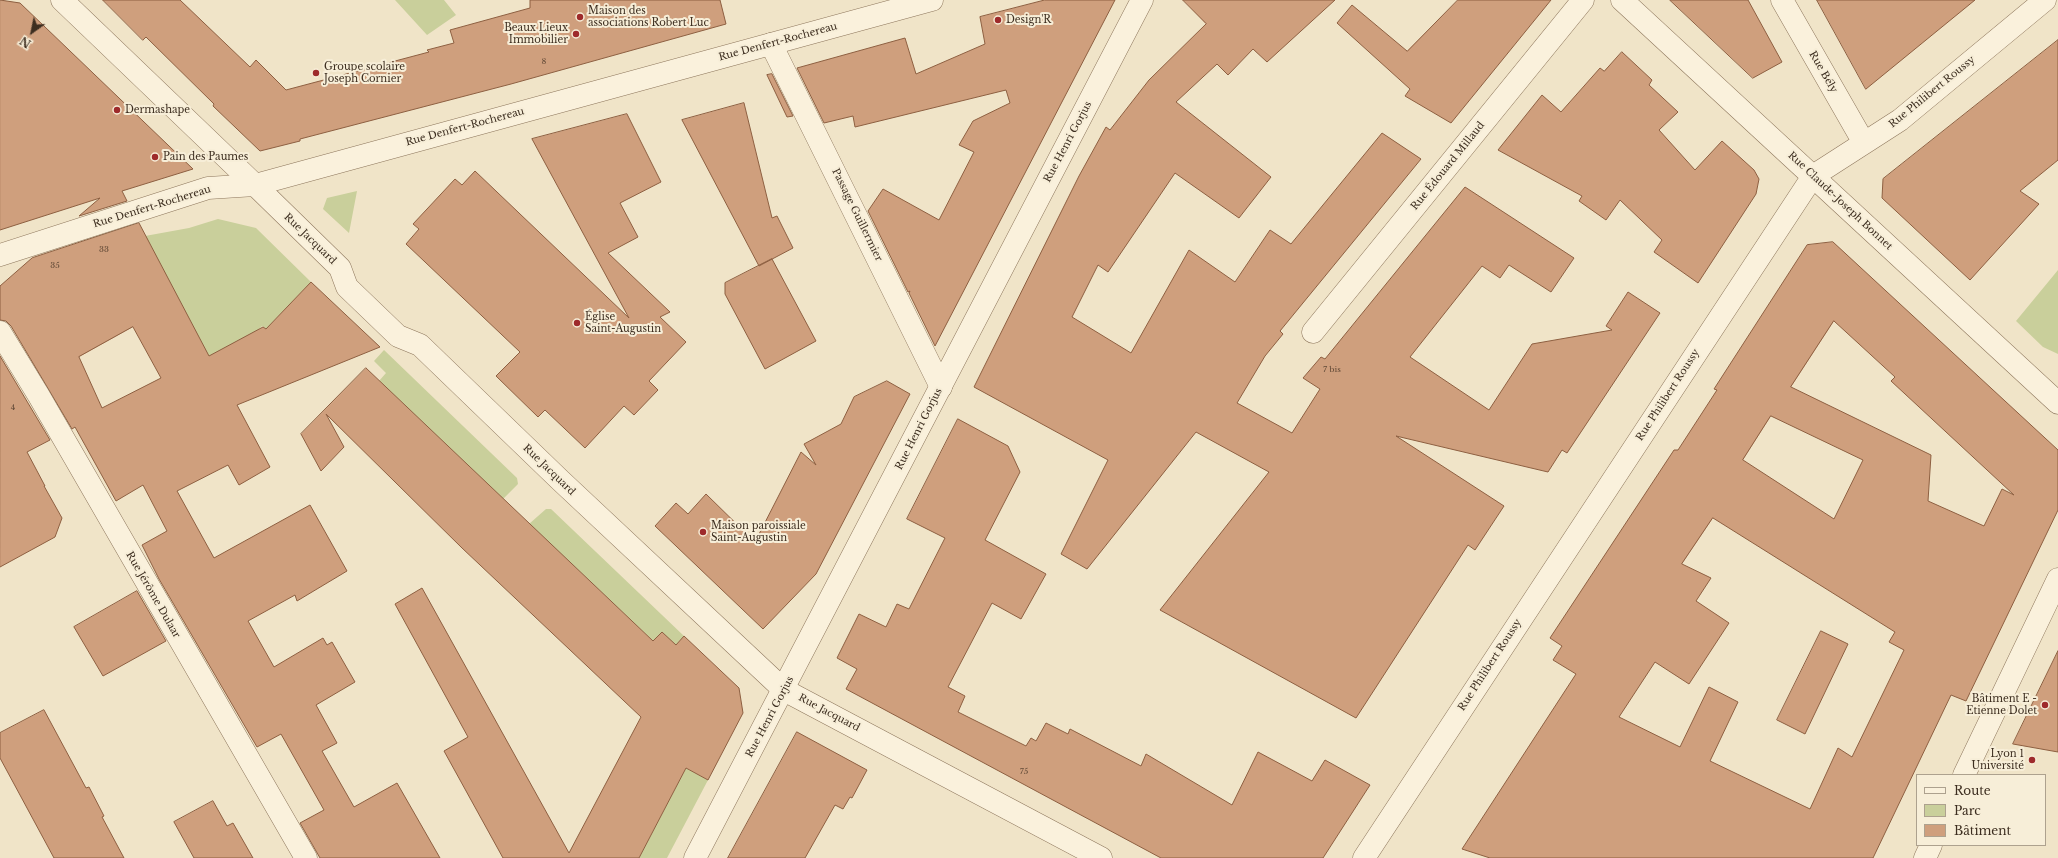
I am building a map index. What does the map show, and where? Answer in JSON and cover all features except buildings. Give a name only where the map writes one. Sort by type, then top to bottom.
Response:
[{"type":"street","name":"Rue Jacquard","points":[[62,0],[340,268],[347,287],[398,336],[420,345],[555,476],[784,690],[1101,858]]},
{"type":"street","name":"Rue Denfert-Rochereau","points":[[0,255],[208,188],[254,185],[929,0]]},
{"type":"street","name":"Rue Henri Gorjus","points":[[696,858],[1142,0]]},
{"type":"street","name":"Rue Édouard Millaud","points":[[1313,332],[1583,0]]},
{"type":"street","name":"Rue Claude-Joseph Bonnet","points":[[1622,0],[2058,403]]},
{"type":"street","name":"Rue Bély","points":[[1782,0],[1864,143]]},
{"type":"street","name":"Rue Philibert Roussy","points":[[1364,858],[1813,176],[1900,120],[2045,0]]},
{"type":"street","name":"Passage Guillermier","points":[[771,44],[942,386]]},
{"type":"street","name":"Rue Jérôme Dulaar","points":[[0,332],[306,858]]},
{"type":"street","points":[[1964,774],[2058,579]]},
{"type":"street","points":[[1924,858],[1930,846]]},
{"type":"green space","points":[[395,0],[444,0],[456,15],[427,35]]},
{"type":"green space","points":[[357,191],[349,233],[323,209],[327,198]]},
{"type":"green space","points":[[218,219],[256,228],[311,282],[266,329],[262,326],[250,338],[209,357],[145,236],[189,228]]},
{"type":"green space","points":[[2058,270],[2058,354],[2043,347],[2016,321]]},
{"type":"green space","points":[[384,350],[517,478],[518,484],[503,499],[379,381],[386,373],[374,361]]},
{"type":"green space","points":[[546,509],[551,509],[684,636],[676,645],[653,641],[529,524]]},
{"type":"green space","points":[[686,768],[708,780],[667,858],[639,858]]},
{"type":"place","name":"Maison des associations Robert Luc","points":[[580,17]]},
{"type":"place","name":"Design'R","points":[[998,20]]},
{"type":"place","name":"Beaux Lieux Immobilier","points":[[576,34]]},
{"type":"place","name":"Groupe scolaire Joseph Cornier","points":[[316,73]]},
{"type":"place","name":"Dermashape","points":[[117,110]]},
{"type":"place","name":"Pain des Paumes","points":[[155,157]]},
{"type":"place","name":"Église Saint-Augustin","points":[[577,323]]},
{"type":"place","name":"Maison paroissiale Saint-Augustin","points":[[703,532]]},
{"type":"place","name":"Bâtiment E - Etienne Dolet","points":[[2045,705]]},
{"type":"place","name":"Lyon 1 Université","points":[[2032,760]]}]
